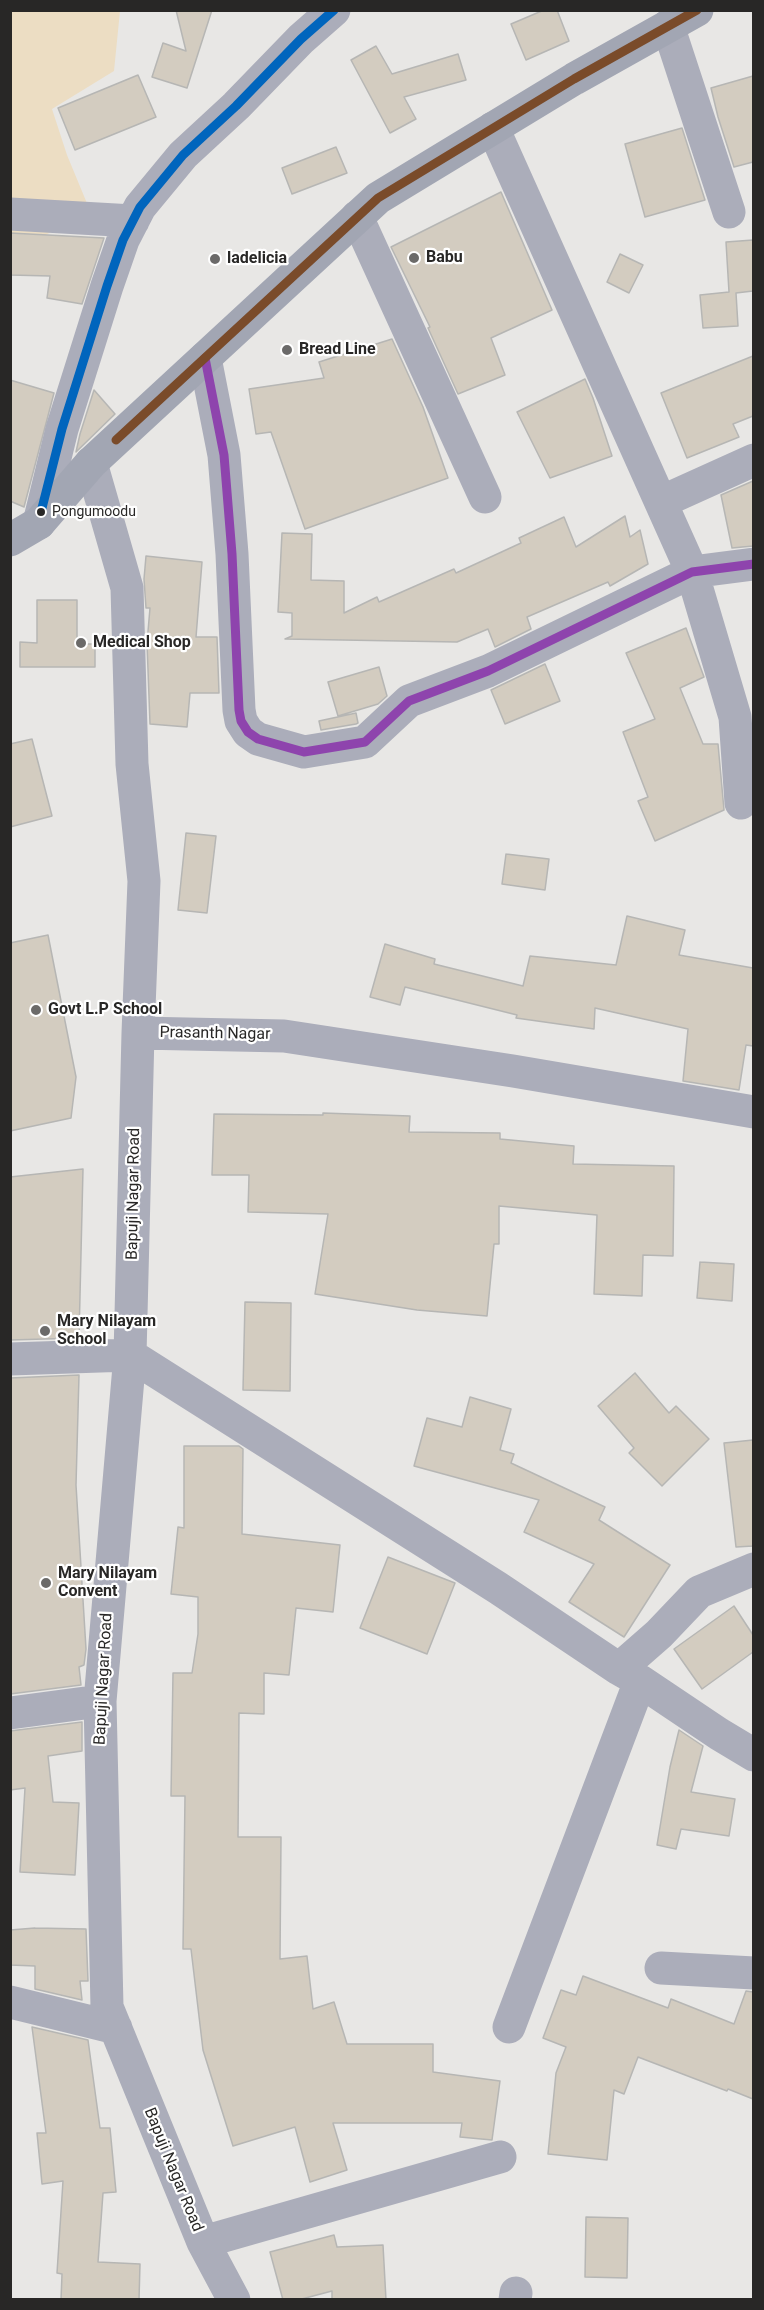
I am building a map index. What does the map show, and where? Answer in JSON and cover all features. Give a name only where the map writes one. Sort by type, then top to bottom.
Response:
[{"type":"main road","points":[[10,540],[39,523],[92,463],[378,198],[493,128],[697,10]]},
{"type":"street","points":[[39,523],[62,429],[107,286],[140,207],[183,155],[236,106],[301,39],[334,10]]},
{"type":"street","points":[[668,26],[729,212]]},
{"type":"street","points":[[493,128],[692,572],[735,717],[741,803]]},
{"type":"street","points":[[10,214],[133,221]]},
{"type":"street","points":[[357,217],[485,497]]},
{"type":"street","points":[[205,358],[224,455],[232,554],[239,710],[241,721],[248,732],[258,739],[304,752],[365,742],[409,701],[488,671],[692,572],[753,564]]},
{"type":"street","points":[[661,502],[753,460]]},
{"type":"street","name":"Prasanth Nagar","points":[[92,463],[126,588],[132,764],[144,881],[138,1033],[284,1036],[513,1071],[753,1112]]},
{"type":"street","name":"Bapuji Nagar Road","points":[[138,1033],[130,1355],[100,1701],[107,2007],[203,2242],[234,2300]]},
{"type":"street","points":[[10,1359],[130,1355],[498,1588],[753,1755]]},
{"type":"street","points":[[509,2027],[630,1675],[658,1634],[699,1592],[753,1569]]},
{"type":"street","points":[[10,1713],[100,1701]]},
{"type":"street","points":[[661,1968],[753,1972]]},
{"type":"street","points":[[10,2002],[116,2028]]},
{"type":"street","points":[[203,2242],[500,2157]]},
{"type":"shaded area","points":[[11,11],[120,11],[114,71],[52,109],[67,155],[91,213],[39,238],[11,234]]},
{"type":"building","points":[[176,10],[212,10],[187,88],[152,77],[163,43],[186,51]]},
{"type":"building","points":[[544,10],[557,10],[569,41],[526,60],[511,24]]},
{"type":"building","points":[[376,46],[392,74],[458,54],[466,80],[404,97],[416,119],[390,133],[351,60]]},
{"type":"building","points":[[138,75],[156,117],[75,150],[58,108]]},
{"type":"building","points":[[753,76],[753,162],[734,167],[711,88]]},
{"type":"building","points":[[682,128],[705,200],[645,217],[625,144]]},
{"type":"building","points":[[336,147],[347,173],[292,194],[282,168]]},
{"type":"building","points":[[501,192],[552,310],[491,338],[505,375],[458,394],[428,328],[430,327],[391,247]]},
{"type":"building","points":[[10,233],[104,238],[82,304],[47,298],[50,276],[10,275]]},
{"type":"building","points":[[753,240],[753,291],[736,293],[738,326],[703,328],[700,295],[729,292],[726,242]]},
{"type":"building","points":[[620,254],[643,265],[629,293],[607,282]]},
{"type":"building","points":[[392,339],[423,407],[448,478],[305,529],[271,432],[256,434],[249,389],[324,378],[319,362]]},
{"type":"building","points":[[753,356],[753,416],[733,424],[739,437],[687,458],[661,393]]},
{"type":"building","points":[[585,379],[612,456],[550,478],[517,412]]},
{"type":"building","points":[[10,380],[54,393],[24,507],[10,501]]},
{"type":"building","points":[[94,390],[115,414],[76,452],[80,434]]},
{"type":"building","points":[[753,481],[753,546],[732,548],[721,495]]},
{"type":"building","points":[[625,516],[630,537],[640,530],[648,564],[610,586],[608,582],[527,617],[531,629],[495,647],[488,629],[457,642],[285,639],[292,636],[292,613],[278,612],[282,533],[312,534],[311,580],[344,581],[344,613],[377,597],[379,602],[454,569],[456,573],[521,543],[519,538],[564,517],[576,547]]},
{"type":"building","points":[[146,556],[202,562],[196,637],[217,637],[219,693],[190,693],[187,727],[150,724],[147,643],[150,608],[146,608],[144,579]]},
{"type":"building","points":[[37,600],[77,600],[77,644],[95,644],[95,667],[20,667],[20,642],[37,643]]},
{"type":"building","points":[[686,628],[704,677],[680,688],[703,744],[718,744],[724,810],[655,841],[638,801],[648,797],[623,732],[655,719],[626,653]]},
{"type":"building","points":[[545,664],[560,701],[505,724],[491,690]]},
{"type":"building","points":[[379,667],[387,696],[378,704],[338,716],[328,682]]},
{"type":"building","points":[[356,713],[358,723],[356,724],[321,730],[319,721]]},
{"type":"building","points":[[32,739],[52,816],[10,827],[10,744]]},
{"type":"building","points":[[186,833],[216,836],[207,913],[178,910]]},
{"type":"building","points":[[506,854],[549,859],[545,890],[502,884]]},
{"type":"building","points":[[627,916],[685,930],[679,955],[753,968],[753,1046],[746,1045],[739,1090],[683,1081],[688,1029],[595,1008],[594,1029],[516,1018],[517,1015],[405,987],[400,1005],[370,997],[385,944],[435,959],[434,964],[523,986],[530,956],[616,965]]},
{"type":"building","name":"Govt L.P School","points":[[48,935],[76,1077],[71,1118],[10,1131],[10,943]]},
{"type":"building","points":[[323,1113],[410,1116],[409,1132],[500,1133],[500,1139],[574,1146],[573,1164],[674,1166],[673,1256],[643,1255],[642,1296],[594,1294],[597,1215],[499,1206],[499,1244],[494,1244],[487,1316],[417,1310],[315,1294],[328,1214],[248,1212],[249,1175],[212,1175],[214,1114],[323,1115]]},
{"type":"building","points":[[83,1169],[79,1338],[10,1340],[10,1177]]},
{"type":"building","points":[[700,1262],[734,1264],[732,1301],[697,1298]]},
{"type":"building","points":[[245,1302],[291,1303],[290,1391],[243,1390]]},
{"type":"building","points":[[635,1373],[669,1413],[676,1406],[709,1439],[662,1486],[629,1453],[634,1448],[598,1406]]},
{"type":"building","name":"Mary Nilayam Convent","points":[[79,1375],[76,1485],[86,1649],[84,1665],[79,1667],[81,1685],[10,1694],[10,1378]]},
{"type":"building","points":[[470,1397],[511,1409],[500,1450],[514,1454],[511,1463],[605,1507],[599,1520],[670,1565],[624,1637],[569,1602],[594,1564],[524,1532],[539,1500],[414,1466],[427,1418],[462,1427]]},
{"type":"building","points":[[753,1440],[753,1546],[736,1547],[724,1443]]},
{"type":"building","points":[[184,1446],[239,1446],[243,1449],[242,1534],[340,1545],[333,1612],[296,1608],[289,1675],[264,1673],[264,1714],[239,1713],[238,1837],[281,1837],[280,1959],[307,1956],[313,2009],[334,2002],[347,2044],[433,2044],[433,2072],[500,2081],[492,2140],[460,2137],[462,2123],[333,2123],[347,2170],[310,2182],[295,2127],[233,2146],[203,2050],[191,1949],[183,1949],[185,1796],[171,1796],[173,1673],[192,1673],[198,1634],[198,1597],[171,1594],[178,1527],[184,1528]]},
{"type":"building","points":[[388,1557],[455,1583],[427,1654],[360,1628]]},
{"type":"building","points":[[734,1606],[753,1635],[753,1652],[702,1689],[674,1649]]},
{"type":"building","points":[[82,1722],[82,1751],[48,1756],[53,1802],[79,1803],[75,1875],[20,1872],[25,1788],[10,1790],[10,1731]]},
{"type":"building","points":[[679,1730],[703,1746],[691,1792],[735,1799],[729,1836],[681,1829],[676,1849],[657,1845],[670,1767]]},
{"type":"building","points":[[86,1929],[88,1981],[80,1981],[82,2000],[35,1989],[35,1966],[10,1965],[10,1930]]},
{"type":"building","points":[[583,1976],[668,2008],[671,1999],[734,2024],[746,1991],[753,1992],[753,2099],[638,2057],[624,2094],[614,2090],[607,2160],[548,2154],[556,2073],[566,2047],[543,2038],[561,1990],[576,1995]]},
{"type":"building","points":[[32,2027],[88,2040],[100,2128],[110,2128],[116,2192],[103,2193],[98,2262],[140,2264],[139,2300],[61,2300],[62,2274],[57,2273],[63,2181],[42,2184],[37,2133],[46,2133]]},
{"type":"building","points":[[586,2217],[628,2218],[627,2278],[585,2277]]},
{"type":"building","points":[[334,2235],[337,2247],[383,2245],[386,2300],[332,2300],[332,2291],[298,2300],[283,2300],[270,2252]]},
{"type":"transit line","points":[[41,512],[62,429],[107,286],[123,240],[140,207],[183,155],[236,106],[301,39],[334,10]]},
{"type":"transit line","points":[[116,440],[378,198],[574,79],[697,10]]},
{"type":"transit line","points":[[205,358],[224,455],[232,554],[239,710],[241,721],[248,732],[258,739],[304,752],[365,742],[409,701],[488,671],[692,572],[754,564]]},
{"type":"place","name":"Babu","points":[[414,258]]},
{"type":"place","name":"ladelicia","points":[[215,259]]},
{"type":"place","name":"Bread Line","points":[[287,350]]},
{"type":"place","name":"Pongumoodu","points":[[41,512]]},
{"type":"place","name":"Medical Shop","points":[[81,643]]},
{"type":"place","name":"Govt L.P School","points":[[36,1010]]},
{"type":"place","name":"Mary Nilayam School","points":[[45,1331]]},
{"type":"place","name":"Mary Nilayam Convent","points":[[46,1583]]}]
